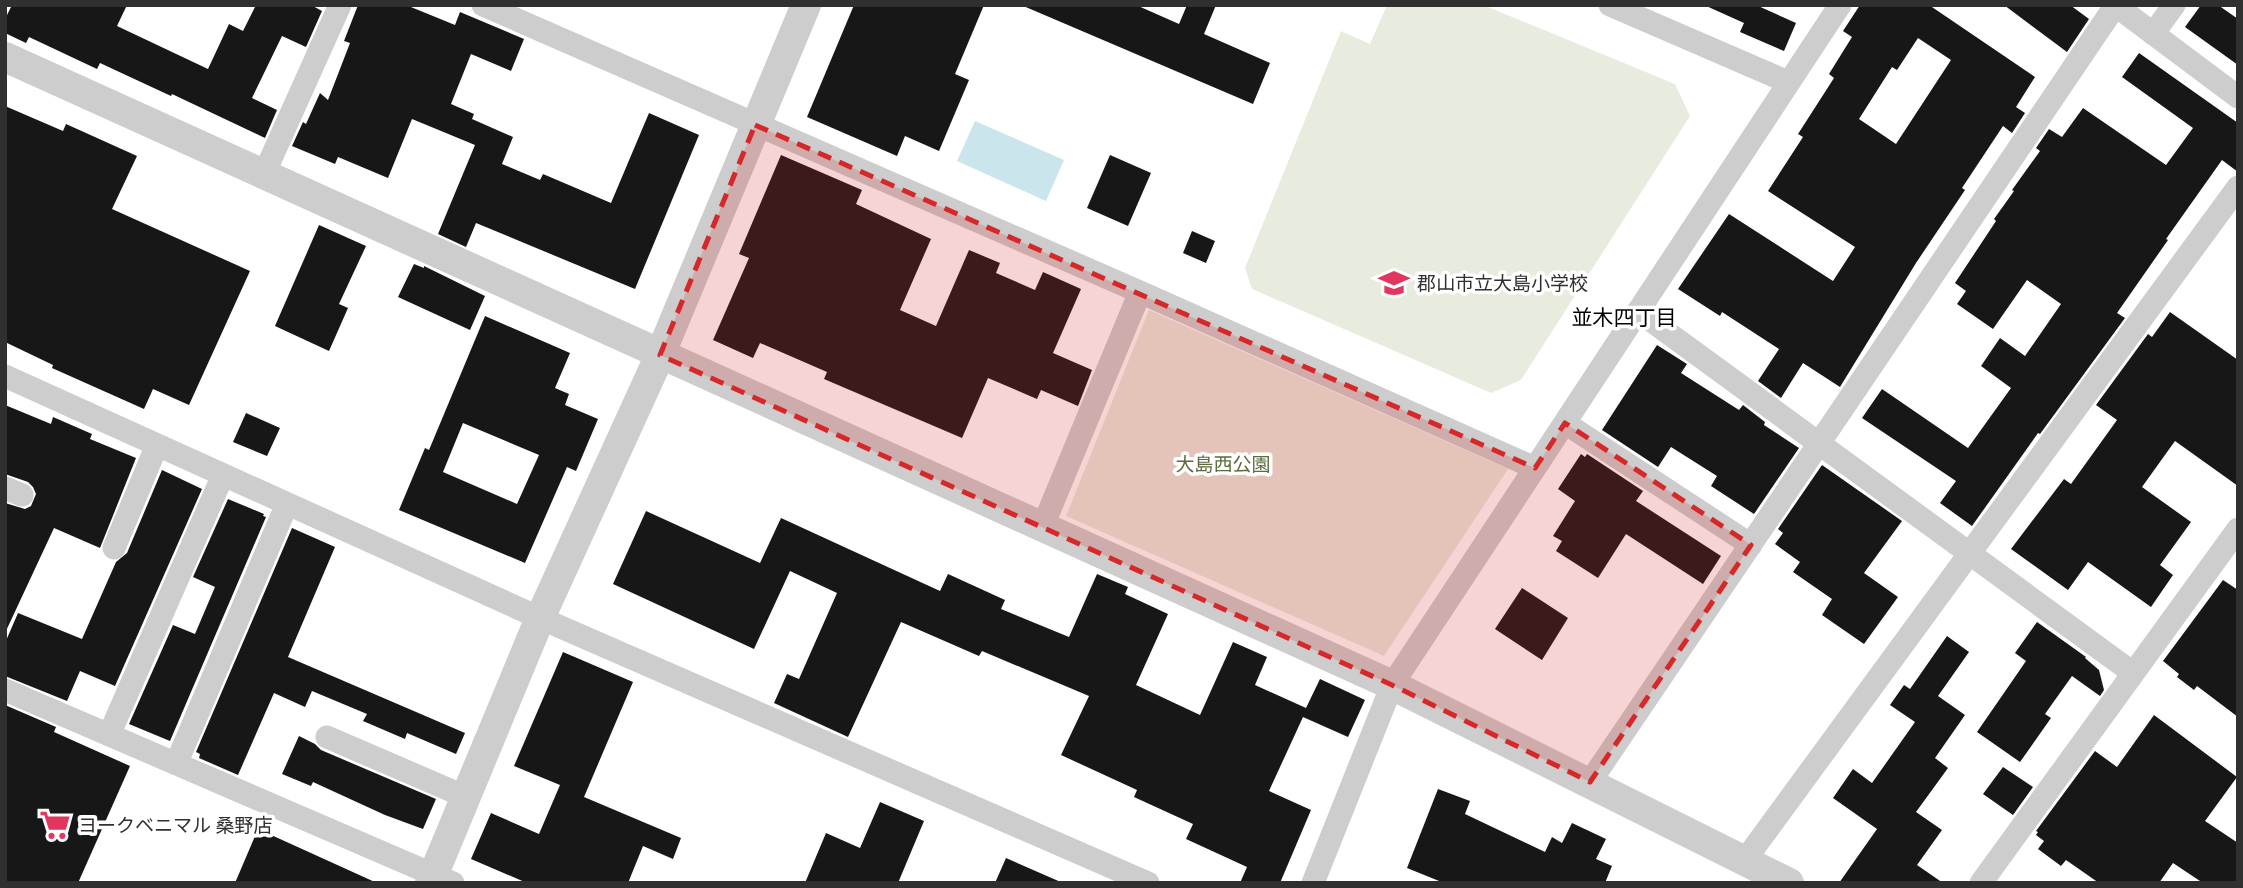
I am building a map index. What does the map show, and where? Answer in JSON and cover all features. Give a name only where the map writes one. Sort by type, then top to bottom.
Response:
[{"type":"street","points":[[264,174],[340,5]]},
{"type":"street","points":[[5,690],[439,880],[466,797],[540,618],[660,355],[806,5]]},
{"type":"street","points":[[1610,5],[1788,82]]},
{"type":"street","points":[[1313,883],[1392,685],[1840,5]]},
{"type":"street","points":[[2153,34],[2174,5]]},
{"type":"street","points":[[488,6],[1535,468]]},
{"type":"street","points":[[1590,782],[2115,6],[2238,97]]},
{"type":"street","points":[[5,58],[1392,685],[1788,883]]},
{"type":"street","points":[[1745,860],[2238,187]]},
{"type":"street","points":[[1042,528],[1140,292]]},
{"type":"street","points":[[1638,311],[2133,673]]},
{"type":"street","points":[[5,376],[540,618],[1148,883]]},
{"type":"street","points":[[1565,423],[1751,545]]},
{"type":"street","points":[[114,548],[157,445]]},
{"type":"street","points":[[109,735],[223,475]]},
{"type":"street","points":[[176,764],[287,504]]},
{"type":"street","points":[[1981,883],[2238,529]]},
{"type":"street","points":[[327,737],[466,797]]},
{"type":"highlighted area","points":[[755,125],[1535,468],[1565,423],[1751,545],[1590,782],[1392,685],[660,355]]},
{"type":"green space","points":[[1387,5],[1483,5],[1675,84],[1690,116],[1521,380],[1491,393],[1252,289],[1245,268],[1341,31],[1370,44]]},
{"type":"green space","name":"大島西公園","points":[[1149,310],[1508,469],[1384,656],[1066,516]]},
{"type":"water","points":[[975,121],[1064,160],[1046,201],[957,161]]},
{"type":"building","points":[[12,5],[127,5],[117,26],[208,69],[229,24],[243,31],[256,5],[311,5],[322,11],[306,47],[282,36],[252,98],[277,110],[265,138],[100,63],[97,69],[29,37],[26,43],[5,33],[5,19]]},
{"type":"building","points":[[358,5],[406,5],[455,25],[460,12],[524,39],[511,71],[471,54],[451,104],[474,114],[472,119],[513,137],[502,164],[540,180],[543,174],[611,203],[649,113],[699,135],[635,289],[476,223],[466,247],[438,234],[475,145],[412,119],[388,178],[338,157],[335,164],[292,146],[303,122],[306,124],[320,93],[328,100],[350,43],[344,41]]},
{"type":"building","points":[[854,5],[984,5],[955,74],[969,80],[939,151],[905,136],[897,156],[807,117]]},
{"type":"building","points":[[1021,5],[1136,5],[1179,24],[1187,5],[1216,5],[1204,34],[1270,63],[1253,104]]},
{"type":"building","points":[[1704,5],[1756,5],[1796,23],[1784,51],[1740,32],[1744,23]]},
{"type":"building","points":[[1860,5],[1929,5],[2035,77],[2016,107],[2025,113],[2012,133],[2003,126],[1840,387],[1803,363],[1781,398],[1758,381],[1779,349],[1722,312],[1720,316],[1678,289],[1729,214],[1833,281],[1855,247],[1768,191],[1803,137],[1798,134],[1834,78],[1829,74],[1852,37],[1843,31]],"holes":[[[1918,38],[1951,60],[1896,144],[1859,119],[1892,67],[1897,70]]]},
{"type":"building","points":[[2004,5],[2070,5],[2089,19],[2067,52]]},
{"type":"building","points":[[2201,5],[2218,5],[2238,19],[2238,65],[2185,27]]},
{"type":"building","points":[[2139,53],[2238,123],[2238,172],[2222,160],[2117,313],[2125,318],[1972,526],[1940,503],[1956,481],[1862,418],[1882,389],[1968,448],[2011,388],[1981,366],[2000,338],[2025,356],[2061,304],[2027,280],[1993,329],[1957,304],[1966,291],[1955,283],[1996,221],[1994,219],[2014,191],[2012,190],[2040,151],[2036,148],[2049,129],[2062,137],[2083,108],[2166,165],[2193,128],[2122,77]]},
{"type":"building","points":[[5,106],[63,131],[66,124],[137,156],[112,209],[250,271],[189,405],[153,389],[144,409],[52,368],[53,365],[5,342]]},
{"type":"building","points":[[781,155],[862,190],[856,204],[931,239],[900,310],[936,326],[969,250],[1000,263],[996,273],[1035,290],[1043,272],[1081,289],[1053,353],[1092,370],[1078,406],[1041,390],[1037,399],[988,378],[962,438],[824,379],[827,372],[760,343],[753,358],[713,340],[749,258],[739,254]]},
{"type":"building","points":[[1110,155],[1151,173],[1128,226],[1087,208]]},
{"type":"building","points":[[319,225],[366,246],[339,304],[348,308],[329,351],[275,326]]},
{"type":"building","points":[[1192,231],[1215,241],[1206,263],[1183,253]]},
{"type":"building","points":[[414,264],[424,266],[485,296],[470,330],[398,297]]},
{"type":"building","points":[[2170,312],[2238,360],[2238,486],[2175,441],[2142,487],[2191,522],[2160,565],[2173,575],[2151,607],[2088,562],[2068,590],[2011,549],[2064,479],[2071,484],[2117,420],[2096,405],[2148,334],[2152,337]]},
{"type":"building","points":[[485,316],[570,353],[555,388],[569,394],[565,405],[598,419],[576,471],[567,467],[525,563],[399,510],[425,448],[429,450]],"holes":[[[463,423],[539,455],[517,504],[443,472]]]},
{"type":"building","points":[[1657,345],[1687,364],[1681,373],[1739,410],[1743,405],[1765,422],[1764,425],[1799,448],[1754,514],[1711,486],[1717,476],[1671,447],[1658,467],[1602,430]]},
{"type":"building","points":[[5,405],[51,424],[53,417],[92,434],[90,439],[136,458],[100,548],[54,528],[5,633],[5,503],[25,509],[31,506],[36,494],[28,482],[5,474]]},
{"type":"building","points":[[246,413],[280,428],[267,456],[233,442]]},
{"type":"building","points":[[1581,454],[1585,457],[1587,454],[1643,491],[1636,501],[1721,556],[1703,584],[1626,534],[1598,578],[1556,551],[1562,541],[1553,536],[1575,501],[1558,489]]},
{"type":"building","points":[[1822,465],[1902,521],[1864,573],[1898,597],[1864,644],[1822,615],[1832,599],[1793,572],[1800,562],[1775,544],[1783,533],[1778,529]]},
{"type":"building","points":[[162,470],[202,489],[115,686],[80,671],[67,701],[5,676],[5,643],[18,613],[82,639],[116,562],[127,553]]},
{"type":"building","points":[[228,499],[266,517],[170,741],[129,724],[173,625],[195,634],[215,587],[193,577]]},
{"type":"building","points":[[646,511],[760,563],[781,518],[940,591],[948,574],[1005,600],[1001,609],[1069,637],[1097,574],[1128,587],[1125,594],[1168,614],[1136,685],[1200,715],[1233,642],[1267,657],[1255,685],[1306,708],[1320,679],[1365,700],[1348,737],[1303,717],[1269,791],[1311,810],[1280,883],[1240,883],[1247,867],[1186,839],[1193,824],[1134,797],[1137,790],[1061,755],[1089,696],[982,651],[979,656],[901,622],[848,737],[774,703],[787,674],[799,679],[837,593],[790,571],[754,649],[613,584]]},
{"type":"building","points":[[292,528],[335,547],[288,657],[465,733],[456,754],[407,733],[405,739],[363,721],[367,714],[312,691],[305,707],[274,693],[238,775],[199,758],[200,754],[196,752]]},
{"type":"building","points":[[2223,580],[2238,590],[2238,717],[2197,686],[2194,690],[2177,677],[2179,674],[2163,661]]},
{"type":"building","points":[[1522,588],[1568,618],[1542,660],[1495,629]]},
{"type":"building","points":[[2037,622],[2086,657],[2099,670],[2104,690],[2100,696],[2072,676],[2045,714],[2051,718],[2020,762],[1977,732],[2026,661],[2015,653]]},
{"type":"building","points":[[1947,636],[1969,652],[1938,696],[1965,715],[1935,758],[1948,768],[1916,812],[1942,830],[1917,865],[1943,883],[1839,883],[1877,829],[1833,798],[1853,769],[1872,783],[1915,722],[1890,705],[1904,685],[1910,689]]},
{"type":"building","points":[[563,652],[633,682],[584,797],[681,838],[673,859],[643,846],[628,883],[527,883],[471,859],[491,813],[539,834],[560,785],[514,766]]},
{"type":"building","name":"ヨークベニマル 桑野店","points":[[5,705],[56,727],[54,732],[130,766],[78,883],[5,883]]},
{"type":"building","points":[[2154,715],[2237,777],[2205,821],[2238,843],[2238,883],[2203,883],[2173,863],[2159,883],[2099,883],[2066,860],[2061,866],[2038,849],[2044,841],[2036,835],[2036,831],[2095,751],[2117,767]]},
{"type":"building","points":[[299,736],[321,750],[436,799],[423,829],[313,782],[311,786],[282,774]]},
{"type":"building","points":[[2003,767],[2033,787],[2013,815],[1983,794]]},
{"type":"building","points":[[1438,789],[1470,801],[1465,814],[1545,852],[1552,837],[1562,843],[1572,823],[1606,839],[1596,859],[1612,866],[1605,883],[1444,883],[1407,868]]},
{"type":"building","points":[[880,802],[924,821],[898,883],[805,883],[826,833],[860,848]]},
{"type":"building","points":[[258,829],[377,883],[235,883]]},
{"type":"building","points":[[1006,858],[1063,883],[995,883]]},
{"type":"place","name":"郡山市立大島小学校","points":[[1394,283]]},
{"type":"place","name":"ヨークベニマル 桑野店","points":[[55,825]]},
{"type":"district","name":"並木四丁目","points":[[1624,318]]}]
